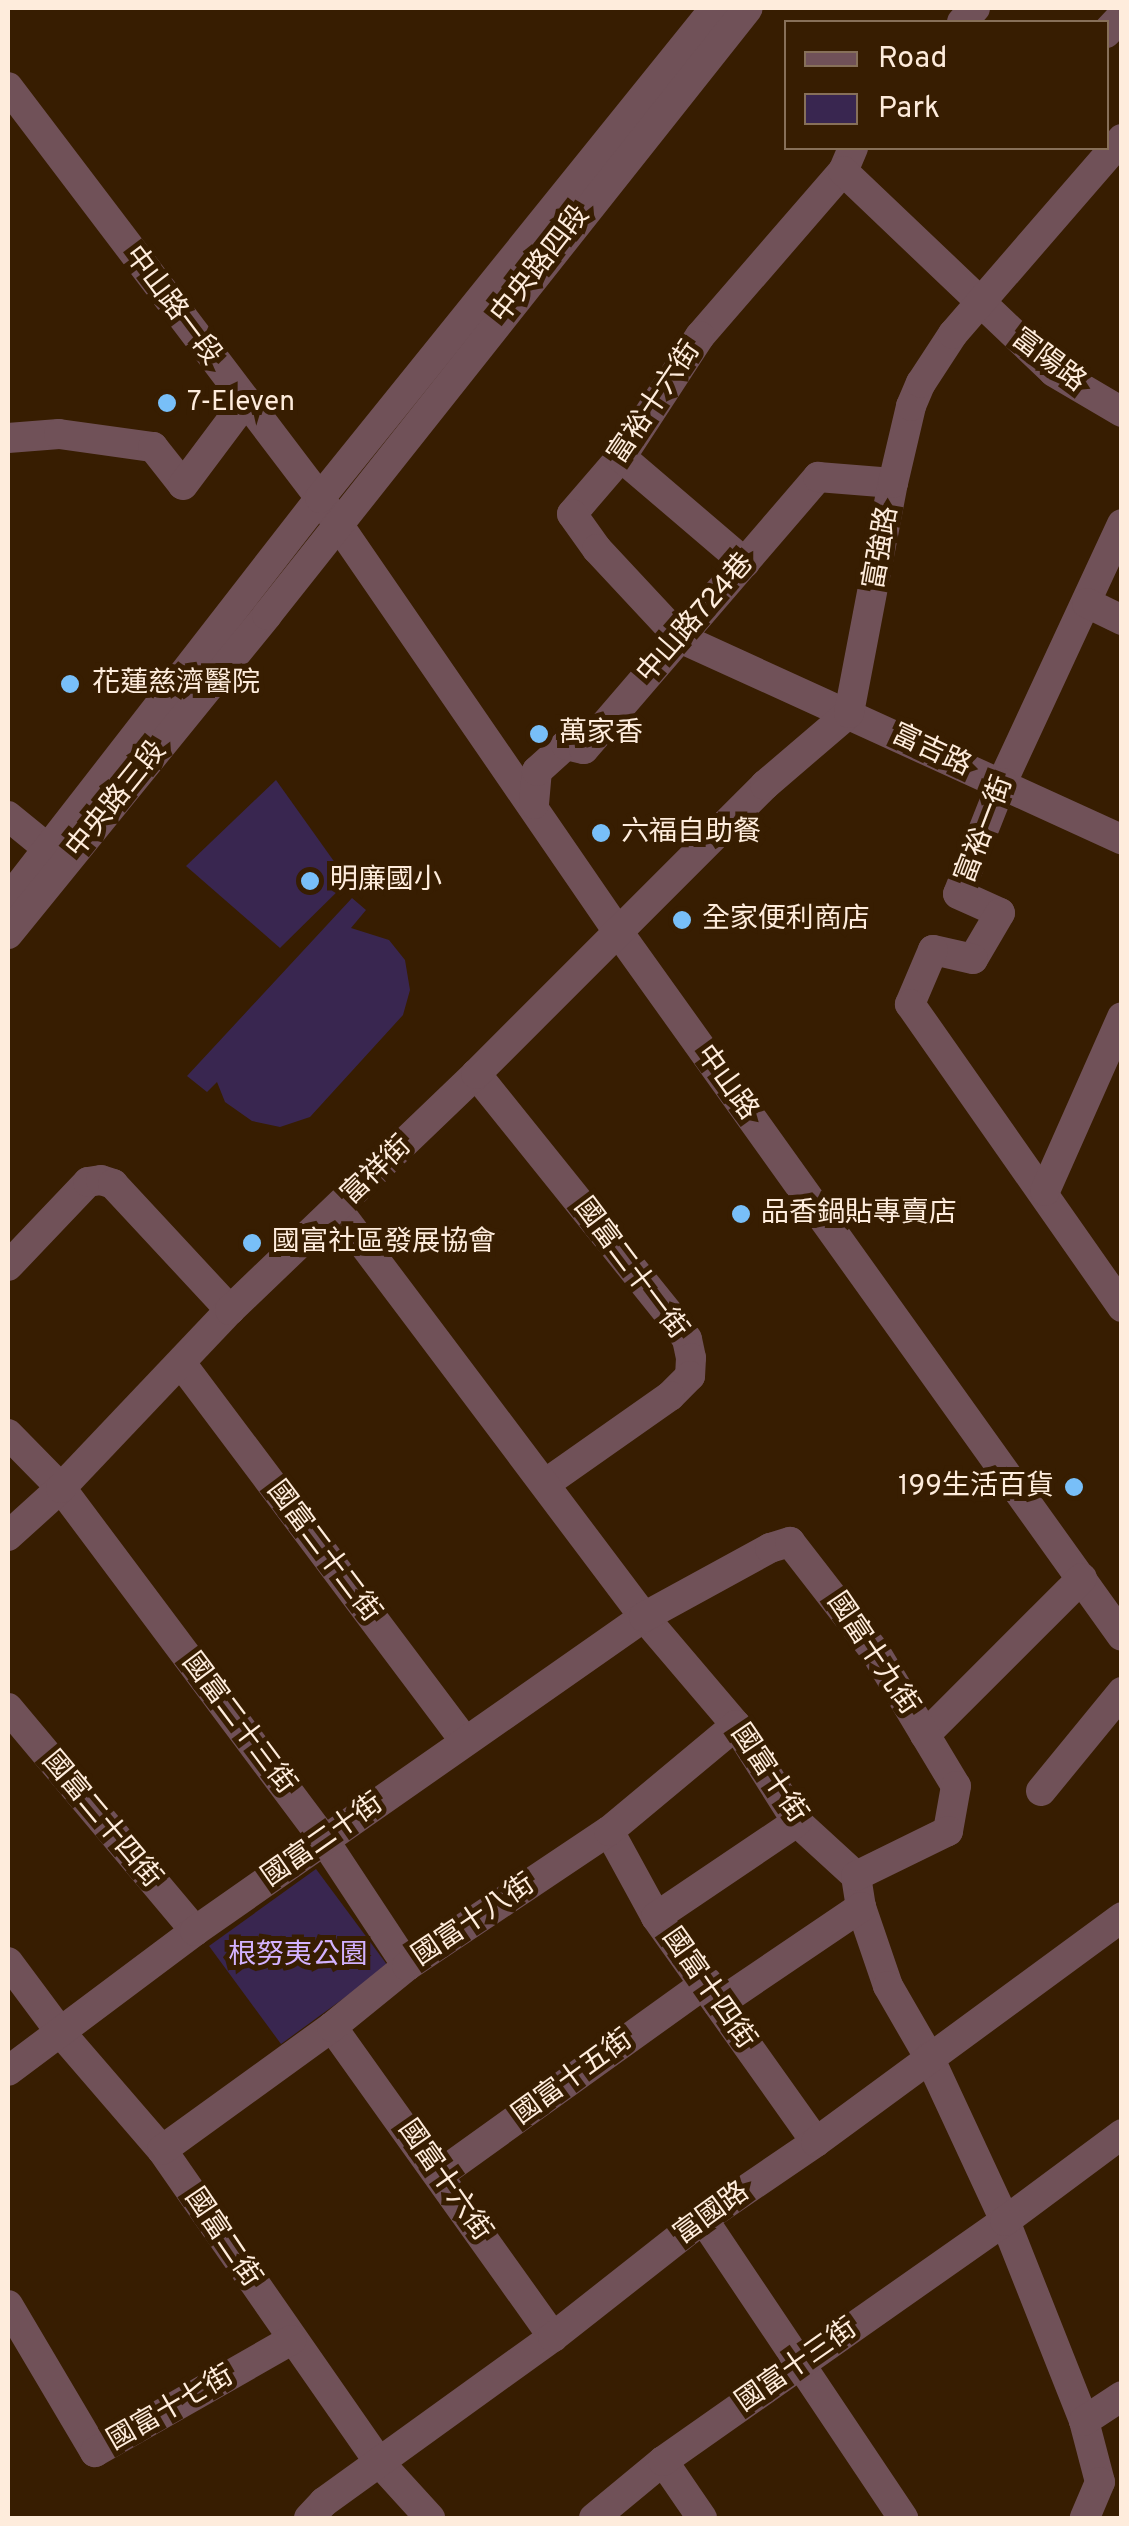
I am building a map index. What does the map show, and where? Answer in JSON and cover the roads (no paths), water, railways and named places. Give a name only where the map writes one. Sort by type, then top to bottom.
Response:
[{"type":"street","name":"中央路四段","points":[[320,498],[715,8]]},
{"type":"street","name":"中央路四段","points":[[337,524],[748,8]]},
{"type":"street","name":"中山路一段","points":[[8,88],[337,524]]},
{"type":"street","name":"富強路","points":[[849,714],[910,406],[921,383],[978,304],[1115,147]]},
{"type":"street","name":"富裕十六街","points":[[849,714],[680,638],[596,549],[572,514],[620,456],[700,336],[848,159],[978,304]]},
{"type":"street","name":"富陽路","points":[[978,304],[1054,372],[1122,412]]},
{"type":"street","points":[[8,438],[59,434],[153,447],[183,485],[245,402]]},
{"type":"street","points":[[620,456],[745,563]]},
{"type":"street","name":"中山路724巷","points":[[534,804],[537,771],[566,746],[584,749],[818,477],[894,483]]},
{"type":"street","name":"中央路三段","points":[[8,934],[57,856],[320,498]]},
{"type":"street","name":"中央路三段","points":[[8,900],[57,856],[337,524]]},
{"type":"street","name":"中山路","points":[[337,524],[534,804],[618,933],[1122,1636]]},
{"type":"street","name":"富裕一街","points":[[1122,524],[1002,784],[958,894],[1000,913],[973,959],[933,950],[910,1004],[1045,1191],[1122,1307]]},
{"type":"street","points":[[1087,603],[1122,620]]},
{"type":"street","points":[[618,933],[765,786],[849,714]]},
{"type":"street","name":"富吉路","points":[[849,714],[1122,839]]},
{"type":"street","points":[[8,816],[57,856]]},
{"type":"street","name":"富祥街","points":[[8,1536],[61,1488],[230,1310],[618,933]]},
{"type":"street","points":[[1045,1191],[1122,1018]]},
{"type":"street","name":"國富二十一街","points":[[476,1074],[674,1320],[687,1339],[691,1358],[690,1376],[670,1396],[545,1484]]},
{"type":"street","points":[[8,1266],[88,1182],[100,1180],[113,1184],[230,1310]]},
{"type":"street","name":"國富十街","points":[[337,1209],[644,1617],[736,1726],[797,1822],[856,1876]]},
{"type":"street","name":"國富二十二街","points":[[181,1364],[465,1741]]},
{"type":"street","name":"國富二十三街","points":[[8,1434],[61,1488],[324,1840],[407,1966]]},
{"type":"street","name":"國富十九街","points":[[644,1617],[770,1548],[790,1542],[876,1653],[956,1786],[948,1831],[856,1876]]},
{"type":"street","points":[[926,1735],[1082,1578]]},
{"type":"street","name":"國富二十街","points":[[8,2071],[195,1932],[644,1617]]},
{"type":"street","points":[[1040,1791],[1122,1692]]},
{"type":"street","name":"國富二十四街","points":[[8,1708],[195,1932]]},
{"type":"street","name":"國富十八街","points":[[162,2150],[332,2027],[407,1966],[609,1831],[736,1726]]},
{"type":"street","points":[[656,1917],[797,1822]]},
{"type":"street","name":"國富十四街","points":[[609,1831],[656,1917],[816,2142]]},
{"type":"street","points":[[856,1876],[861,1907],[888,1986],[929,2057],[1005,2221],[1110,2486],[1086,2518]]},
{"type":"street","name":"國富十五街","points":[[440,2174],[712,1993],[861,1907]]},
{"type":"street","name":"富國路","points":[[309,2518],[379,2462],[553,2337],[703,2219],[816,2142],[1122,1917]]},
{"type":"street","name":"國富二街","points":[[8,1962],[61,2033],[162,2150],[379,2462],[430,2518]]},
{"type":"street","name":"國富十六街","points":[[332,2027],[553,2337]]},
{"type":"street","name":"國富十三街","points":[[594,2518],[663,2460],[1005,2221],[1122,2134]]},
{"type":"street","points":[[703,2219],[903,2518]]},
{"type":"street","name":"國富十七街","points":[[8,2305],[96,2452],[291,2340]]},
{"type":"street","points":[[1084,2422],[1122,2396]]},
{"type":"street","points":[[663,2460],[702,2518]]},
{"type":"place","name":"7-Eleven","points":[[167,403]]},
{"type":"place","name":"花蓮慈濟醫院","points":[[70,684]]},
{"type":"place","name":"萬家香","points":[[539,734]]},
{"type":"place","name":"六福自助餐","points":[[601,833]]},
{"type":"place","name":"明廉國小","points":[[310,881]]},
{"type":"place","name":"全家便利商店","points":[[682,920]]},
{"type":"place","name":"品香鍋貼專賣店","points":[[741,1214]]},
{"type":"place","name":"國富社區發展協會","points":[[252,1243]]},
{"type":"place","name":"199生活百貨","points":[[1074,1487]]},
{"type":"park label","name":"根努夷公園","points":[[298,1956]]}]
